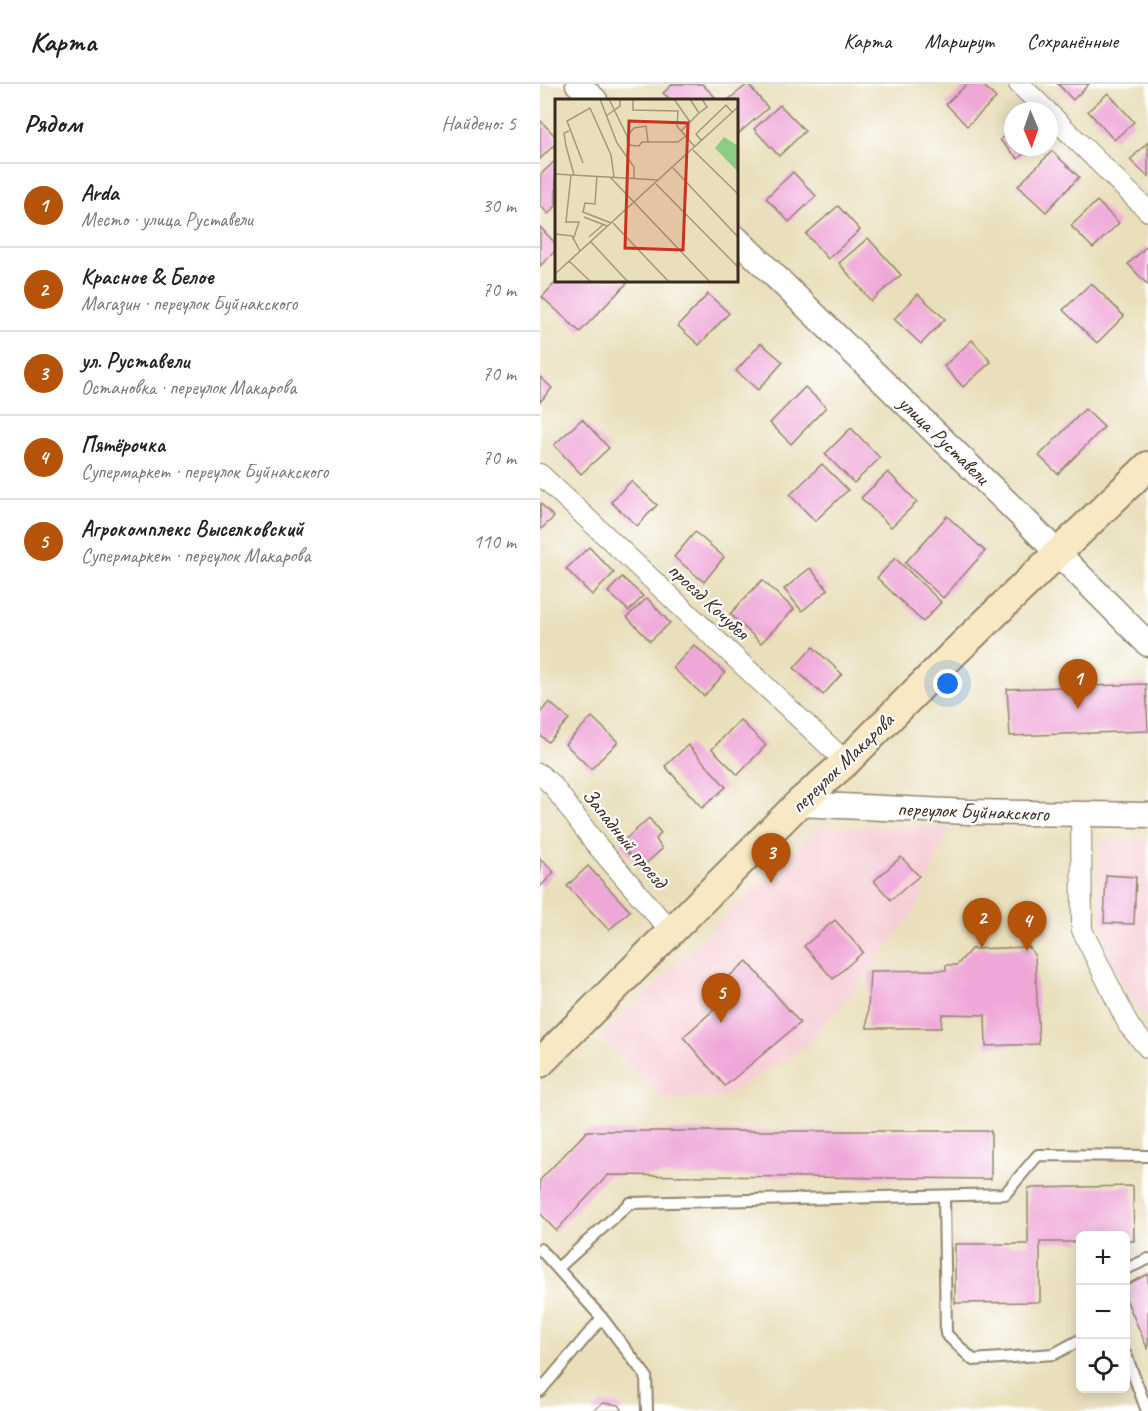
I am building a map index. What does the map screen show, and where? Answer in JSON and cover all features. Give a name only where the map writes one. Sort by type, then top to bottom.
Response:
[{"type":"main road","name":"переулок Макарова","points":[[540,1063],[798,804],[846,762],[952,654],[1148,466]]},
{"type":"street","points":[[578,84],[594,99]]},
{"type":"street","points":[[1019,84],[1038,102]]},
{"type":"street","points":[[1058,122],[1148,211]]},
{"type":"street","name":"улица Руставели","points":[[738,240],[1148,644]]},
{"type":"street","name":"проезд Кочубея","points":[[540,474],[846,762]]},
{"type":"street","name":"Западный проезд","points":[[540,774],[553,786],[595,843],[672,933]]},
{"type":"street","name":"переулок Буйнакского","points":[[798,804],[1148,815]]},
{"type":"street","points":[[1081,814],[1082,930],[1129,1026],[1148,1048]]},
{"type":"lane","points":[[558,1268],[630,1203],[1005,1194],[1038,1155],[1148,1156]]},
{"type":"lane","points":[[944,1197],[946,1334],[973,1360],[1054,1354],[1076,1342]]},
{"type":"lane","points":[[540,1249],[602,1318],[646,1376],[647,1411]]},
{"type":"lane","points":[[1130,1267],[1148,1259]]},
{"type":"lane","points":[[540,1391],[602,1318]]},
{"type":"lane","points":[[1130,1368],[1147,1411]]},
{"type":"shaded area","points":[[818,827],[950,828],[916,909],[856,988],[805,1047],[723,1098],[664,1099],[600,1038]]},
{"type":"shaded area","points":[[1101,840],[1148,841],[1148,1020],[1136,1008],[1108,956],[1098,900]]},
{"type":"building","points":[[673,84],[702,84],[715,97],[712,99],[670,99],[663,93]]},
{"type":"building","points":[[748,84],[768,108],[738,134],[738,99],[729,99]]},
{"type":"building","points":[[967,84],[982,84],[996,98],[967,126],[946,104]]},
{"type":"building","points":[[1058,84],[1089,84],[1073,100]]},
{"type":"building","points":[[1108,93],[1134,122],[1114,140],[1088,111]]},
{"type":"building","points":[[780,105],[805,131],[779,156],[754,129]]},
{"type":"building","points":[[540,120],[555,136],[555,144],[540,159]]},
{"type":"building","points":[[1148,142],[1148,177],[1130,160]]},
{"type":"building","points":[[1047,156],[1057,156],[1079,177],[1046,212],[1018,186]]},
{"type":"building","points":[[555,161],[555,207],[548,214],[540,205],[540,175]]},
{"type":"building","points":[[793,172],[816,196],[789,222],[766,198]]},
{"type":"building","points":[[1097,201],[1119,223],[1093,248],[1071,226]]},
{"type":"building","points":[[838,206],[860,230],[828,259],[806,234]]},
{"type":"building","points":[[540,227],[555,243],[555,251],[540,266]]},
{"type":"building","points":[[868,238],[901,275],[871,301],[839,263]]},
{"type":"building","points":[[1148,247],[1148,285],[1128,264]]},
{"type":"building","points":[[556,282],[628,282],[580,332],[542,297]]},
{"type":"building","points":[[1091,283],[1124,316],[1097,343],[1063,310]]},
{"type":"building","points":[[708,294],[729,313],[699,345],[678,326]]},
{"type":"building","points":[[918,294],[945,319],[921,344],[894,319]]},
{"type":"building","points":[[972,340],[991,362],[963,387],[944,366]]},
{"type":"building","points":[[761,343],[783,362],[758,390],[736,371]]},
{"type":"building","points":[[540,377],[552,388],[540,402]]},
{"type":"building","points":[[805,387],[826,407],[791,444],[770,423]]},
{"type":"building","points":[[1085,409],[1104,427],[1058,474],[1039,456]]},
{"type":"building","points":[[582,419],[609,448],[581,474],[554,445]]},
{"type":"building","points":[[851,428],[880,458],[854,483],[825,454]]},
{"type":"building","points":[[822,464],[848,490],[815,521],[790,495]]},
{"type":"building","points":[[888,472],[917,502],[891,527],[861,498]]},
{"type":"building","points":[[631,481],[657,505],[637,526],[611,502]]},
{"type":"building","points":[[540,503],[554,517],[540,530]]},
{"type":"building","points":[[947,516],[985,551],[943,598],[905,563]]},
{"type":"building","points":[[695,532],[724,557],[704,582],[674,557]]},
{"type":"building","points":[[589,547],[614,573],[592,595],[566,569]]},
{"type":"building","points":[[895,558],[941,602],[923,622],[877,578]]},
{"type":"building","points":[[810,568],[828,590],[802,611],[784,589]]},
{"type":"building","points":[[622,577],[643,596],[629,611],[608,592]]},
{"type":"building","points":[[762,580],[794,609],[761,643],[730,614]]},
{"type":"building","points":[[647,598],[670,623],[650,641],[627,617]]},
{"type":"building","points":[[694,645],[725,673],[704,696],[673,668]]},
{"type":"building","points":[[813,647],[842,674],[823,695],[794,668]]},
{"type":"building","points":[[1146,684],[1148,731],[1010,736],[1007,689]]},
{"type":"building","points":[[549,702],[569,719],[548,742],[540,735],[540,713]]},
{"type":"building","points":[[592,717],[618,742],[591,769],[565,744]]},
{"type":"building","points":[[740,720],[766,745],[738,775],[712,749]]},
{"type":"building","points":[[688,745],[726,787],[702,808],[665,766]]},
{"type":"building","points":[[649,818],[661,833],[656,839],[662,849],[641,868],[620,844]]},
{"type":"building","points":[[901,857],[919,876],[891,900],[874,881]]},
{"type":"building","points":[[540,859],[554,872],[540,887]]},
{"type":"building","points":[[588,866],[630,911],[609,930],[567,886]]},
{"type":"building","points":[[1106,875],[1136,877],[1134,924],[1104,923]]},
{"type":"building","points":[[835,920],[863,952],[833,979],[804,946]]},
{"type":"building","points":[[1029,947],[1035,956],[1039,1044],[986,1046],[985,1015],[942,1014],[941,1028],[867,1028],[870,971],[946,970],[946,965],[957,965],[971,949]]},
{"type":"building","points":[[747,961],[800,1023],[725,1086],[683,1037],[717,1007],[707,995]]},
{"type":"building","points":[[587,1131],[991,1131],[991,1179],[608,1175],[556,1231],[540,1213],[540,1180]]},
{"type":"building","points":[[1133,1186],[1134,1241],[1130,1241],[1130,1231],[1076,1231],[1076,1242],[1040,1242],[1040,1302],[955,1303],[955,1244],[1028,1244],[1028,1188]]},
{"type":"building","points":[[1148,1274],[1148,1350],[1130,1308],[1130,1283]]},
{"type":"building","points":[[603,1403],[619,1405],[623,1411],[592,1411]]},
{"type":"place","name":"Arda","points":[[1078,709]]},
{"type":"place","name":"ул. Руставели","points":[[771,883]]},
{"type":"place","name":"Красное & Белое","points":[[982,948]]},
{"type":"place","name":"Пятёрочка","points":[[1027,951]]},
{"type":"place","name":"Агрокомплекс Выселковский","points":[[721,1023]]}]
